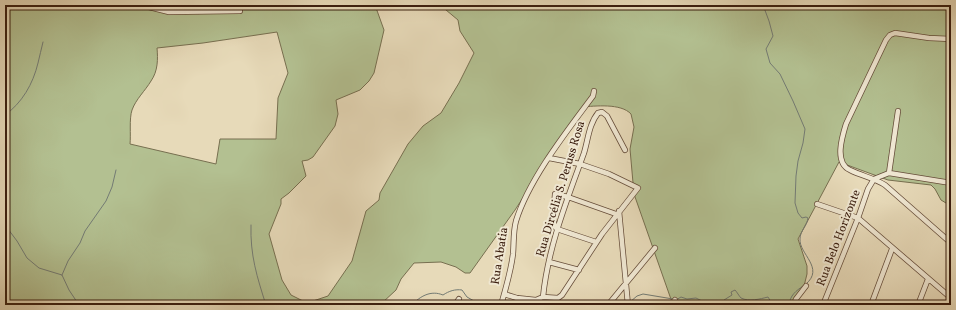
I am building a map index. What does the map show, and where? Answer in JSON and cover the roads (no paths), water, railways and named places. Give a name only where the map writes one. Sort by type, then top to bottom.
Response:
[{"type":"street","points":[[198,5],[198,12]]},
{"type":"street","points":[[148,6],[169,12],[240,11]]},
{"type":"street","points":[[951,39],[929,38],[901,33],[890,35],[886,40],[851,113],[843,136],[841,155],[841,162],[844,166],[849,170],[874,178],[885,185],[951,243]]},
{"type":"street","name":"Rua Abatia","points":[[501,305],[511,269],[514,230],[524,199],[549,158],[594,96],[594,91]]},
{"type":"street","points":[[889,173],[898,111]]},
{"type":"street","name":"Rua Dircélia S. Peruss Rosa","points":[[543,297],[544,280],[558,230],[592,122],[598,113],[602,112],[608,116],[625,150]]},
{"type":"street","points":[[504,294],[517,298],[536,300],[543,297],[558,298],[562,295],[596,242],[638,188],[609,174],[580,164],[549,158]]},
{"type":"street","points":[[874,178],[889,173],[951,183]]},
{"type":"street","name":"Rua Belo Horizonte","points":[[823,305],[868,189],[874,178]]},
{"type":"street","points":[[596,242],[558,230],[555,227],[553,219],[554,195],[556,193],[618,212]]},
{"type":"street","points":[[817,204],[858,218],[892,249],[951,298]]},
{"type":"street","points":[[618,212],[628,305]]},
{"type":"street","points":[[608,305],[655,248]]},
{"type":"street","points":[[871,305],[892,249]]},
{"type":"street","points":[[549,262],[578,270]]},
{"type":"street","points":[[918,305],[928,279]]},
{"type":"street","points":[[794,305],[796,298],[806,286]]},
{"type":"street","points":[[454,305],[459,299]]},
{"type":"street","points":[[671,305],[675,300]]},
{"type":"waterway","points":[[763,5],[773,36],[766,49],[770,63],[780,74],[805,129],[798,161],[795,203],[798,213],[802,218],[808,218],[801,233],[800,239],[801,245],[810,261],[813,272],[811,278],[806,284]]},
{"type":"waterway","points":[[5,115],[17,105],[30,86],[36,71],[43,42]]},
{"type":"waterway","points":[[62,275],[85,231],[106,201],[112,187],[116,170]]},
{"type":"waterway","points":[[5,225],[27,258],[39,268],[62,275],[69,290],[79,305]]},
{"type":"waterway","points":[[251,225],[253,256],[266,305]]},
{"type":"waterway","points":[[789,305],[792,296],[803,286]]},
{"type":"waterway","points":[[412,305],[426,295],[434,293],[443,295],[448,292],[459,290],[462,290],[467,297],[481,305]]},
{"type":"waterway","points":[[720,305],[724,300],[732,295],[731,292],[735,290],[741,298],[747,300],[768,297],[773,305]]},
{"type":"waterway","points":[[630,302],[637,296],[643,294],[673,299]]},
{"type":"waterway","points":[[676,300],[681,297],[687,299],[696,298],[702,301],[700,305]]}]
